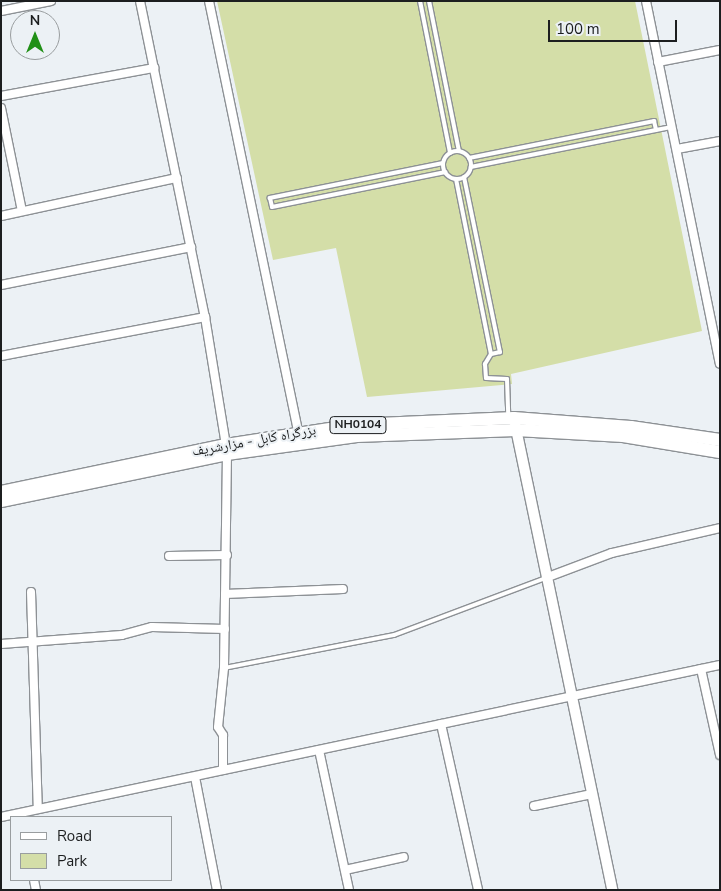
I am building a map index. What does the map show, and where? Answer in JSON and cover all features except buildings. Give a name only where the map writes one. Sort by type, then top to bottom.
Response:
[{"type":"highway","name":"بزرگراه کابل - مزارشریف","points":[[1,501],[298,432],[435,419],[631,427],[720,440]]},
{"type":"highway","name":"بزرگراه کابل - مزارشریف","points":[[1,492],[227,450],[513,422],[623,436],[720,452]]},
{"type":"street","points":[[1,11],[52,1]]},
{"type":"street","points":[[140,1],[206,317],[227,450],[224,668],[218,727],[223,735],[223,770]]},
{"type":"street","points":[[209,1],[298,432]]},
{"type":"street","points":[[646,1],[716,326],[720,364]]},
{"type":"street","points":[[658,62],[720,50]]},
{"type":"street","points":[[1,96],[154,68]]},
{"type":"street","points":[[1,108],[22,211]]},
{"type":"street","points":[[677,149],[720,141]]},
{"type":"street","points":[[1,216],[177,178]]},
{"type":"street","points":[[1,285],[191,247]]},
{"type":"street","points":[[1,356],[206,317]]},
{"type":"street","points":[[513,422],[548,577],[612,890]]},
{"type":"street","points":[[548,577],[612,553],[720,528]]},
{"type":"street","points":[[169,556],[227,555]]},
{"type":"street","points":[[225,594],[343,589]]},
{"type":"street","points":[[31,592],[38,809]]},
{"type":"street","points":[[1,644],[122,635],[152,627],[225,628]]},
{"type":"street","points":[[1,816],[22,815],[38,809],[720,665]]},
{"type":"street","points":[[701,669],[720,755]]},
{"type":"street","points":[[441,724],[478,890]]},
{"type":"street","points":[[319,750],[349,890]]},
{"type":"street","points":[[196,777],[217,890]]},
{"type":"street","points":[[534,806],[592,794]]},
{"type":"street","points":[[345,870],[404,857]]},
{"type":"lane","points":[[420,1],[450,153]]},
{"type":"lane","points":[[429,1],[459,151]]},
{"type":"lane","points":[[513,422],[507,379],[486,378],[485,364],[491,354],[456,179],[445,172],[272,207],[270,198],[443,163],[450,153],[459,151],[470,158],[654,121],[656,130]]},
{"type":"lane","points":[[471,167],[672,126]]},
{"type":"lane","points":[[456,179],[464,177],[471,167],[470,158]]},
{"type":"lane","points":[[443,163],[445,172]]},
{"type":"lane","points":[[464,177],[500,352],[491,354]]},
{"type":"lane","points":[[224,668],[394,635],[548,577]]},
{"type":"green space","points":[[217,1],[635,1],[702,331],[511,374],[512,384],[367,397],[336,248],[273,260]]}]
